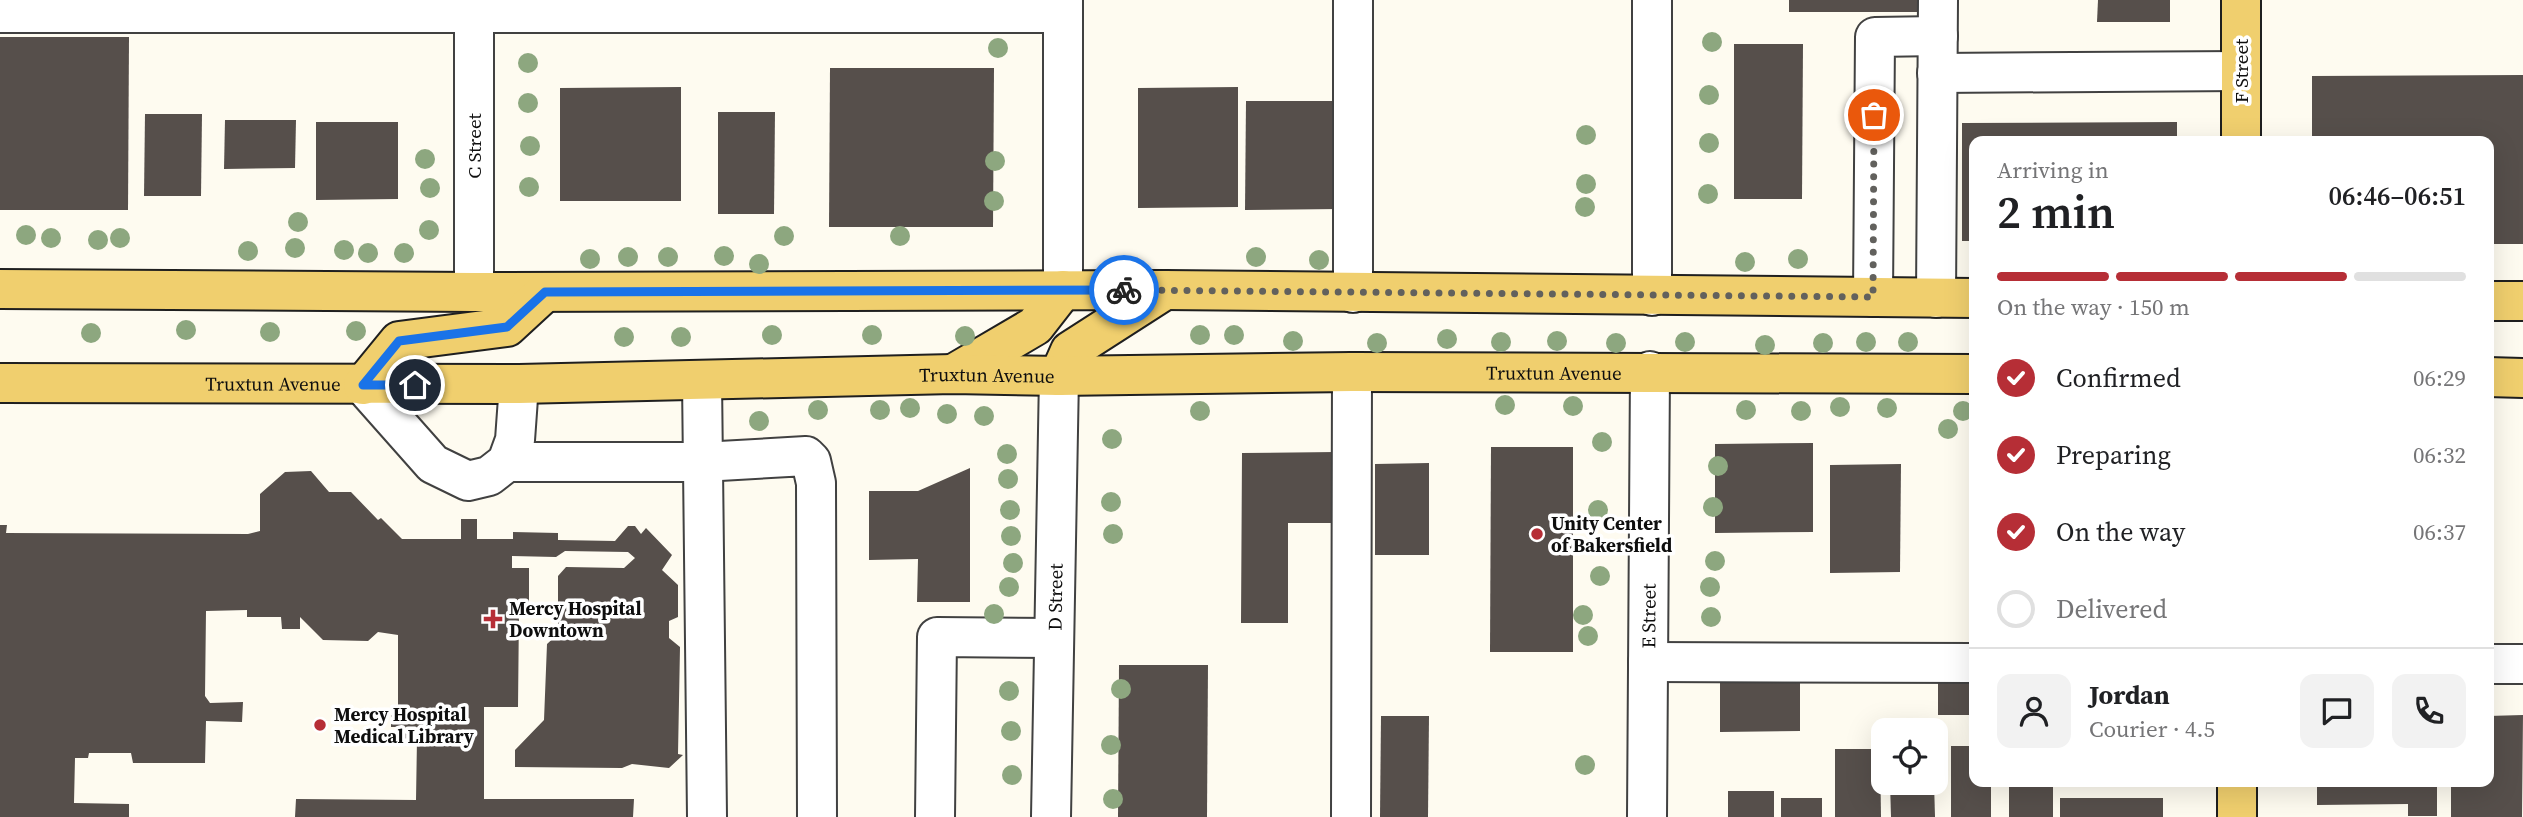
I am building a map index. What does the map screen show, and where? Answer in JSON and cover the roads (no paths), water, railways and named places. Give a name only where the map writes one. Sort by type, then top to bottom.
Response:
[{"type":"main road","name":"F Street","points":[[2241,0],[2241,136]]},
{"type":"main road","points":[[0,289],[474,292],[1165,290],[1969,298]]},
{"type":"main road","points":[[953,374],[1035,326],[1063,290]]},
{"type":"main road","points":[[1059,376],[1070,351],[1165,290]]},
{"type":"main road","points":[[363,385],[399,341],[507,327],[545,292]]},
{"type":"main road","points":[[2494,301],[2523,301]]},
{"type":"main road","name":"Truxtun Avenue","points":[[0,383],[519,384],[953,374],[1059,376],[1352,372],[1969,374]]},
{"type":"main road","points":[[2494,377],[2523,378]]},
{"type":"main road","points":[[2237,787],[2237,817]]},
{"type":"street","points":[[1353,0],[1353,293]]},
{"type":"street","points":[[1652,0],[1653,296]]},
{"type":"street","points":[[0,13],[474,7],[1063,7],[1063,290]]},
{"type":"street","name":"C Street","points":[[474,7],[474,292]]},
{"type":"street","points":[[1936,298],[1938,36]]},
{"type":"street","points":[[1873,297],[1875,37],[1938,36],[2241,71]]},
{"type":"street","name":"E Street","points":[[1647,817],[1650,371]]},
{"type":"street","points":[[1351,817],[1352,372]]},
{"type":"street","name":"D Street","points":[[1051,817],[1059,376]]},
{"type":"street","points":[[702,380],[707,817]]},
{"type":"street","points":[[363,385],[433,464],[468,481],[489,476],[507,462],[515,440],[519,384]]},
{"type":"street","points":[[507,462],[702,462],[806,456],[811,461],[816,483],[817,817]]},
{"type":"street","points":[[935,817],[937,637],[1054,638]]},
{"type":"street","points":[[1648,662],[1969,663]]},
{"type":"street","points":[[2494,664],[2523,664]]},
{"type":"place","name":"Unity Center of Bakersfield","points":[[1537,534]]},
{"type":"place","name":"Mercy Hospital Downtown","points":[[493,619]]},
{"type":"place","name":"Mercy Hospital Medical Library","points":[[320,725]]}]
